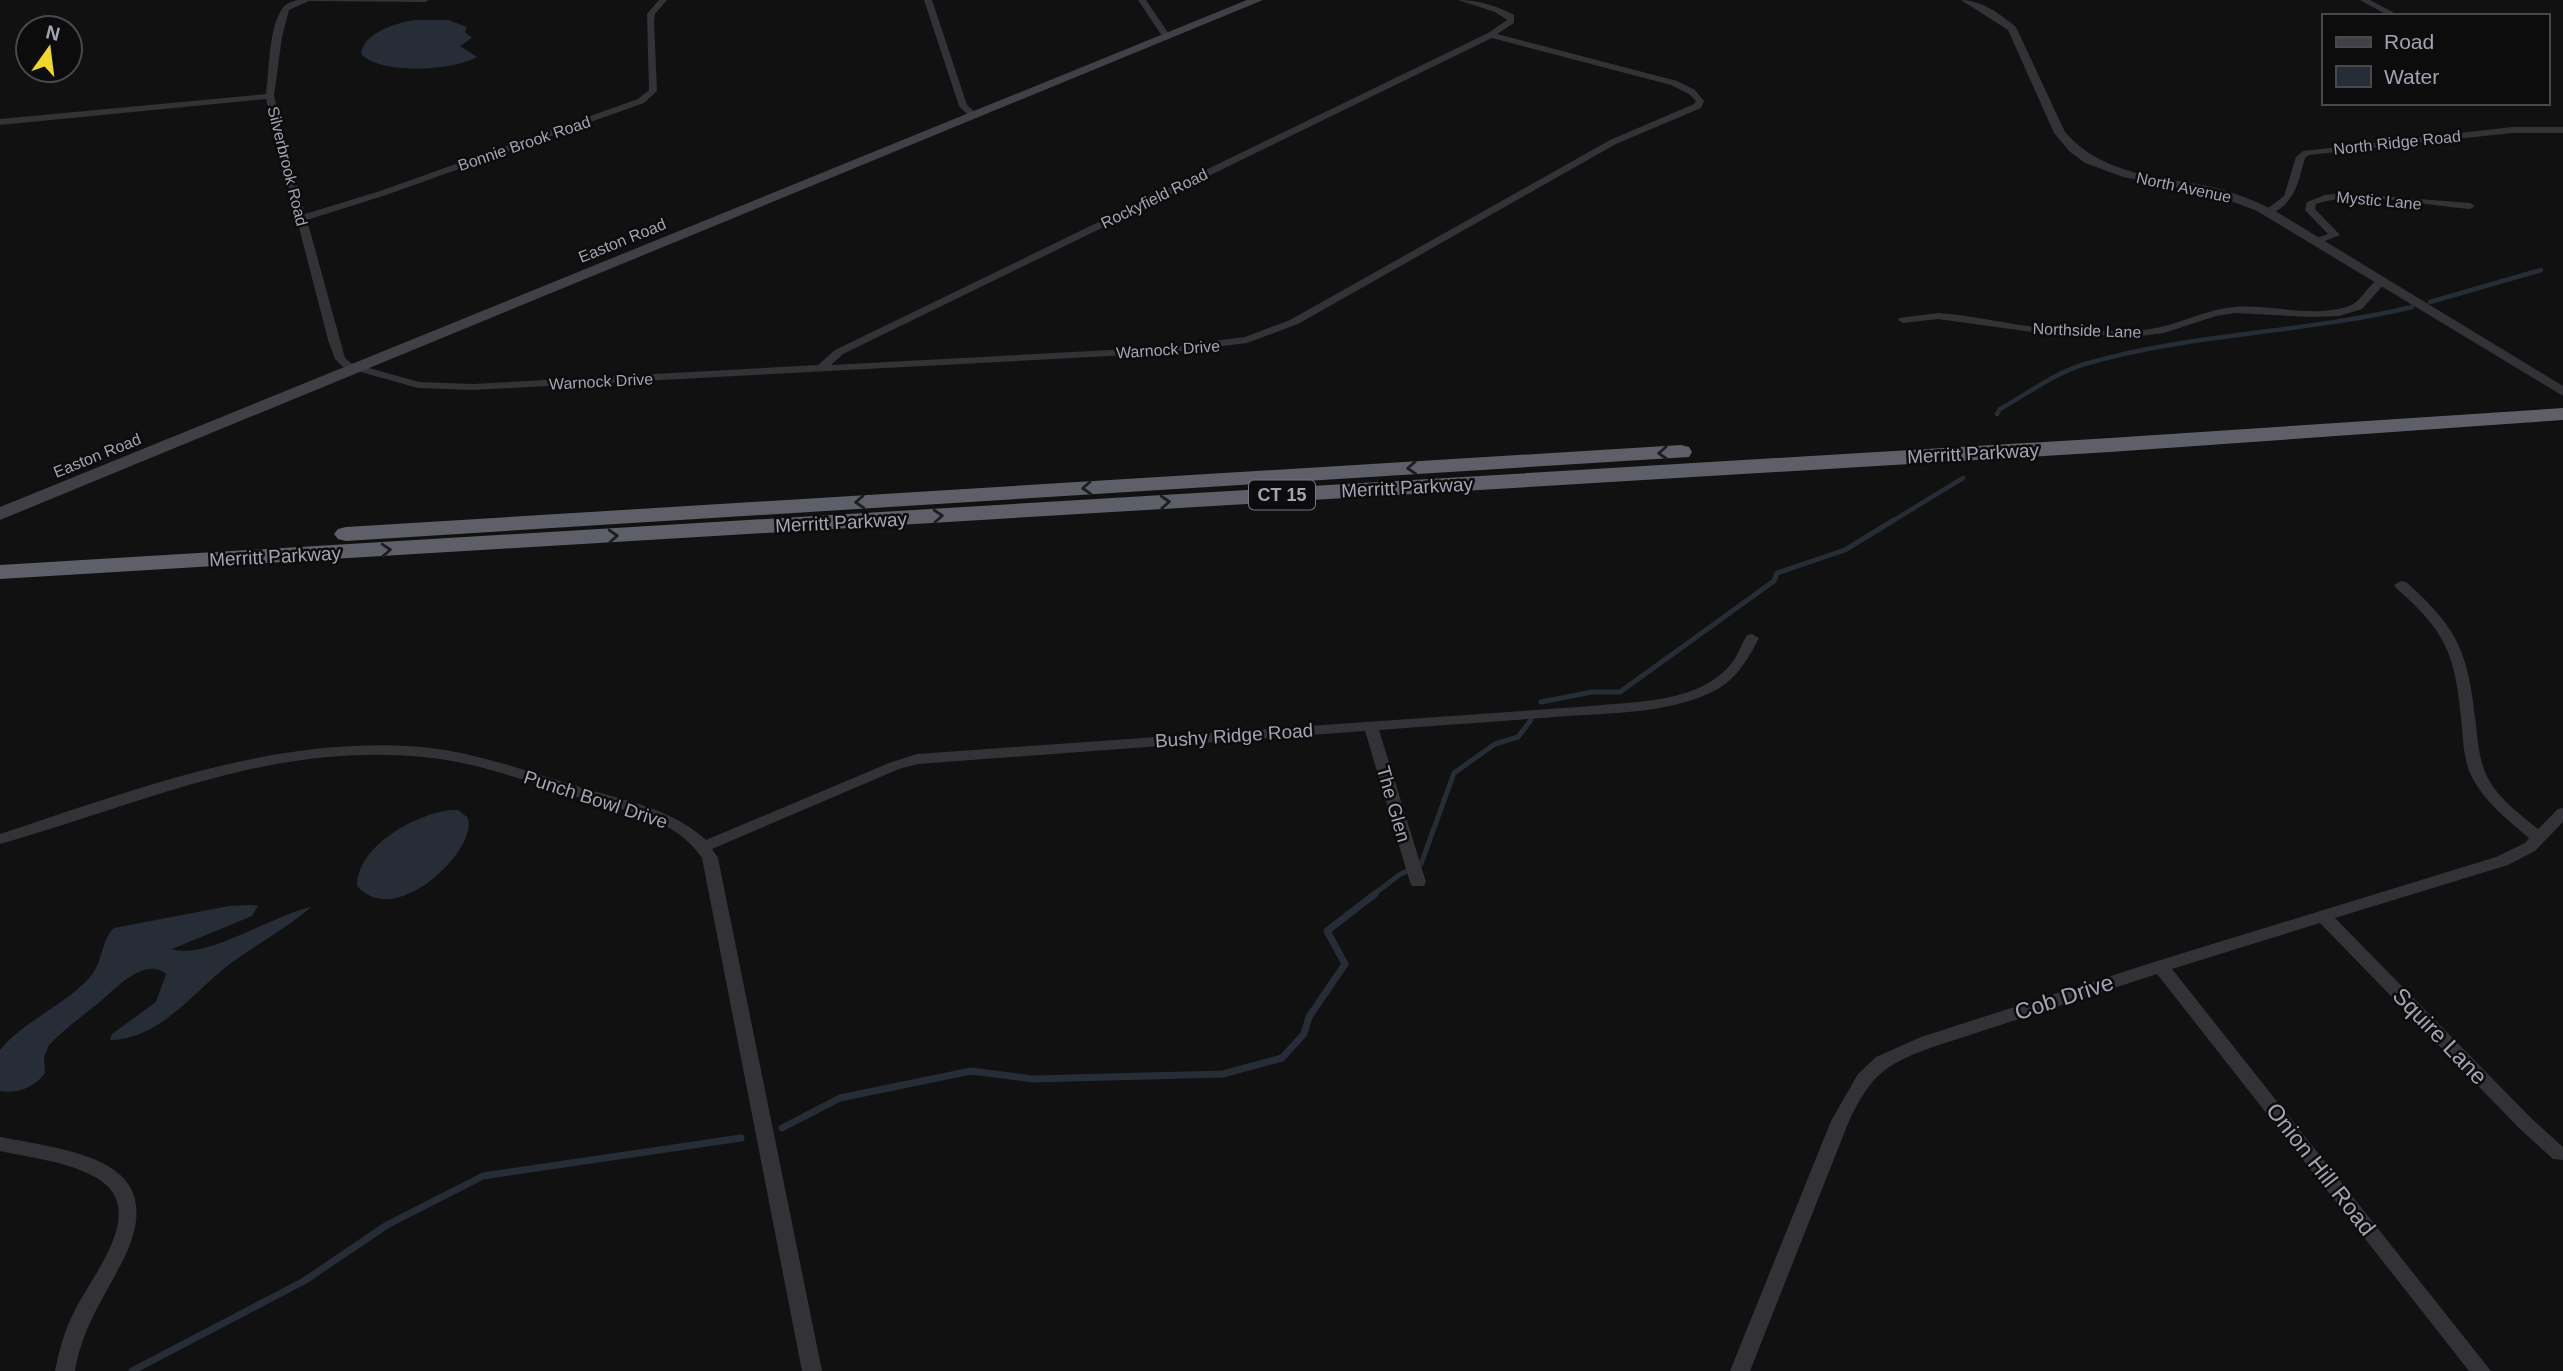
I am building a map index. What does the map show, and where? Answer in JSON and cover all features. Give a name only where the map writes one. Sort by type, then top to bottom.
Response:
[{"type":"highway","name":"Merritt Parkway","points":[[0,557],[533,521],[2563,402]]},
{"type":"highway","name":"Merritt Parkway","points":[[0,572],[2055,448],[2563,414]]},
{"type":"main road","name":"Easton Road","points":[[0,514],[1257,0]]},
{"type":"street","points":[[270,96],[273,62],[283,15],[289,6],[306,0]]},
{"type":"street","points":[[312,0],[425,0]]},
{"type":"street","name":"Bonnie Brook Road","points":[[301,219],[383,193],[641,101],[653,91],[650,21],[654,9],[663,0]]},
{"type":"street","points":[[928,0],[963,106],[974,116]]},
{"type":"street","points":[[1142,0],[1167,37]]},
{"type":"street","points":[[1462,0],[1498,10],[1511,17],[1509,25],[1491,35]]},
{"type":"street","name":"North Avenue","points":[[1966,0],[1999,18],[2012,29],[2056,126],[2076,151],[2114,170],[2220,193],[2268,212],[2563,392]]},
{"type":"street","points":[[2364,0],[2392,14]]},
{"type":"street","name":"Warnock Drive","points":[[355,368],[408,383],[456,387],[1166,350],[1223,345],[1264,336],[1329,303],[1620,139],[1698,106],[1700,101],[1694,93],[1674,83],[1491,35]]},
{"type":"street","name":"Rockyfield Road","points":[[821,369],[838,352],[1491,35]]},
{"type":"street","name":"Silverbrook Road","points":[[0,122],[270,96],[340,359],[355,368]]},
{"type":"street","name":"North Ridge Road","points":[[2268,212],[2281,207],[2291,196],[2299,163],[2306,153],[2512,130],[2563,130]]},
{"type":"street","name":"Mystic Lane","points":[[2317,241],[2335,235],[2309,210],[2312,202],[2319,198],[2343,195],[2470,206]]},
{"type":"street","name":"Northside Lane","points":[[1903,320],[1924,314],[2045,331],[2152,332],[2224,312],[2311,314],[2349,310],[2365,302],[2374,286],[2382,280]]},
{"type":"street","points":[[2401,585],[2450,635],[2458,651],[2464,672],[2473,758],[2482,781],[2499,802],[2540,839]]},
{"type":"street","name":"Bushy Ridge Road","points":[[704,846],[894,766],[917,760],[1591,710],[1693,697],[1708,691],[1726,678],[1746,655],[1752,638]]},
{"type":"street","name":"The Glen","points":[[1371,726],[1417,880]]},
{"type":"street","name":"Punch Bowl Drive","points":[[0,839],[160,788],[254,762],[328,751],[387,749],[464,759],[615,802],[675,824],[695,836],[704,846]]},
{"type":"street","name":"Cob Drive","points":[[1740,1371],[1840,1121],[1856,1088],[1868,1072],[1906,1049],[2160,966],[2502,861],[2530,847],[2563,813]]},
{"type":"street","points":[[704,846],[713,872],[812,1371]]},
{"type":"street","name":"Squire Lane","points":[[2323,916],[2526,1124],[2559,1154]]},
{"type":"street","name":"Onion Hill Road","points":[[2160,966],[2482,1371]]},
{"type":"street","points":[[0,1144],[66,1159],[102,1171],[121,1185],[130,1202],[130,1218],[125,1234],[81,1317],[65,1371]]},
{"type":"water","points":[[414,20],[448,20],[467,27],[465,32],[472,38],[460,46],[477,57],[452,65],[417,69],[384,65],[361,54],[363,47],[374,35]]},
{"type":"water","points":[[458,810],[467,817],[468,830],[462,846],[433,879],[413,892],[393,898],[374,897],[357,886],[359,872],[366,858],[391,834],[422,818]]},
{"type":"water","points":[[229,906],[258,906],[252,916],[172,949],[185,951],[220,943],[311,907],[231,963],[161,1023],[128,1038],[110,1040],[112,1034],[156,1002],[166,974],[157,969],[138,972],[49,1045],[44,1057],[45,1073],[36,1082],[20,1090],[0,1091],[0,1050],[21,1030],[90,977],[114,928]]},
{"type":"waterway","points":[[2430,302],[2541,270]]},
{"type":"waterway","points":[[1997,414],[2000,409],[2041,384],[2085,364],[2165,346],[2331,323],[2412,307]]},
{"type":"waterway","points":[[1891,522],[1963,478]]},
{"type":"waterway","points":[[1541,702],[1592,692],[1620,692],[1774,581],[1777,573],[1845,550],[1894,520]]},
{"type":"waterway","points":[[1373,895],[1399,875],[1421,864],[1454,773],[1495,744],[1518,737],[1531,720]]},
{"type":"waterway","points":[[782,1128],[840,1098],[971,1071],[1033,1079],[1223,1074],[1282,1058],[1304,1034],[1309,1017],[1345,964],[1327,931],[1375,894]]},
{"type":"waterway","points":[[132,1371],[304,1281],[387,1225],[483,1176],[741,1138]]}]
